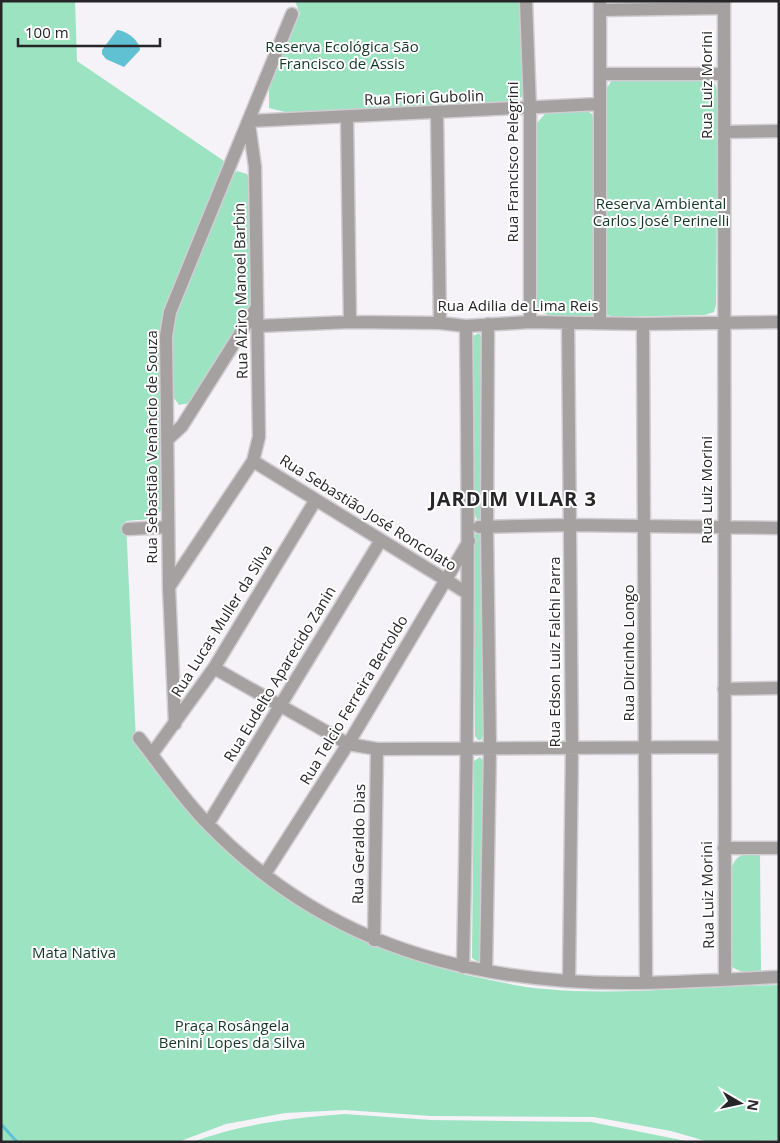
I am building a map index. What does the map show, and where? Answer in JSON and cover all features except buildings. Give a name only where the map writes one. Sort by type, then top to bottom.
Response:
[{"type":"street","name":"Rua Francisco Pelegrini","points":[[526,1],[530,109],[530,322]]},
{"type":"street","points":[[600,322],[600,6],[724,5]]},
{"type":"street","name":"Rua Luiz Morini","points":[[724,5],[725,979]]},
{"type":"street","name":"Rua Sebastião Venâncio de Souza","points":[[175,724],[169,587],[166,336],[170,312],[292,14]]},
{"type":"street","points":[[600,74],[724,74]]},
{"type":"street","name":"Rua Fiori Gubolin","points":[[249,121],[437,114],[599,104]]},
{"type":"street","points":[[437,114],[440,323]]},
{"type":"street","points":[[347,117],[350,322]]},
{"type":"street","name":"Rua Alziro Manoel Barbin","points":[[169,587],[253,461],[259,437],[255,167],[249,121]]},
{"type":"street","points":[[724,132],[779,131]]},
{"type":"street","points":[[167,440],[182,426],[256,307]]},
{"type":"street","name":"Rua Adilia de Lima Reis","points":[[258,326],[350,322],[440,323],[466,326],[530,322],[643,324],[779,322]]},
{"type":"street","name":"Rua Edson Luiz Falchi Parra","points":[[568,323],[572,747],[569,981]]},
{"type":"street","points":[[486,970],[490,748],[487,527],[488,324]]},
{"type":"street","name":"Rua Dircinho Longo","points":[[643,324],[646,981]]},
{"type":"street","points":[[463,967],[468,748],[467,593],[469,541],[466,326]]},
{"type":"street","name":"Rua Sebastião José Roncolato","points":[[253,461],[467,593]]},
{"type":"street","name":"Rua Lucas Muller da Silva","points":[[152,754],[214,668],[315,501]]},
{"type":"street","points":[[469,527],[570,525],[779,528]]},
{"type":"street","points":[[128,529],[168,527]]},
{"type":"street","name":"Rua Eudelto Aparecido Zanin","points":[[208,824],[381,540]]},
{"type":"street","name":"Rua Telcio Ferreira Bertoldo","points":[[265,874],[348,744],[444,579],[469,541]]},
{"type":"street","points":[[214,668],[348,744],[377,749],[724,747]]},
{"type":"street","points":[[724,688],[779,688]]},
{"type":"street","points":[[139,738],[208,824],[265,874],[318,912],[374,940],[463,967],[569,981],[779,977]]},
{"type":"street","name":"Rua Geraldo Dias","points":[[374,940],[377,749]]},
{"type":"street","points":[[724,848],[779,848]]},
{"type":"green space","points":[[1,1],[75,1],[77,61],[224,161],[165,308],[161,324],[163,507],[152,517],[126,521],[136,742],[141,750],[182,802],[244,865],[277,891],[312,914],[386,950],[471,976],[545,989],[633,991],[779,985],[779,1140],[709,1142],[671,1131],[594,1117],[431,1116],[345,1110],[285,1113],[226,1124],[178,1142],[1,1142]]},
{"type":"green space","name":"Reserva Ecológica São Francisco de Assis","points":[[295,1],[521,1],[523,96],[513,102],[289,113],[269,108],[269,87],[300,14]]},
{"type":"green space","name":"Reserva Ambiental Carlos José Perinelli","points":[[709,78],[715,84],[718,94],[716,305],[714,312],[705,315],[615,317],[607,315],[605,308],[605,91],[612,80]]},
{"type":"green space","name":"Reserva Ambiental Carlos José Perinelli","points":[[583,110],[591,113],[595,119],[597,308],[594,315],[559,317],[546,314],[536,304],[537,123],[545,114]]},
{"type":"green space","points":[[237,171],[247,174],[250,180],[251,302],[197,394],[190,403],[179,405],[172,395],[172,342],[175,316],[233,174]]},
{"type":"green space","points":[[479,333],[482,338],[483,513],[481,519],[477,520],[474,512],[473,336]]},
{"type":"green space","points":[[476,533],[479,533],[483,538],[483,736],[481,740],[478,740],[475,736],[474,538]]},
{"type":"green space","points":[[480,757],[483,761],[481,957],[478,962],[472,958],[474,761]]},
{"type":"green space","points":[[760,854],[761,973],[749,973],[732,967],[730,872],[735,861],[740,856]]},
{"type":"green space","points":[[344,1114],[431,1120],[591,1122],[691,1142],[192,1142],[248,1126]]},
{"type":"water","points":[[117,30],[125,32],[132,37],[140,50],[124,67],[106,59],[102,54],[102,50]]},
{"type":"waterway","points":[[1,1124],[17,1142]]},
{"type":"district","name":"JARDIM VILAR 3","points":[[513,499]]},
{"type":"park label","name":"Mata Nativa","points":[[74,953]]},
{"type":"park label","name":"Praça Rosângela Benini Lopes da Silva","points":[[232,1034]]}]
